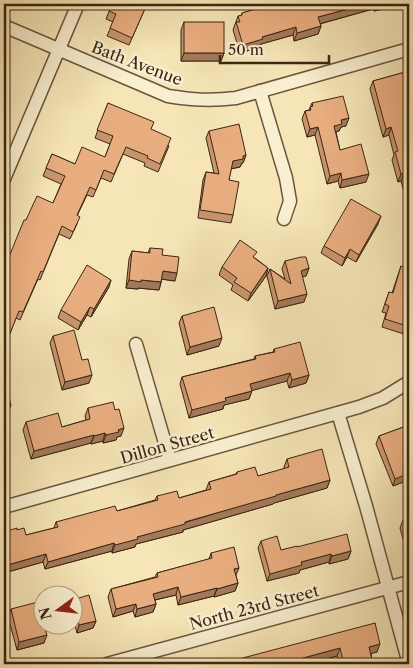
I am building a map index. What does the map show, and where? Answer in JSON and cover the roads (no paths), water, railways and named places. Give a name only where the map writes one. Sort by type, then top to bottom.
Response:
[{"type":"street","points":[[4,179],[78,4]]},
{"type":"street","name":"Bath Avenue","points":[[4,26],[168,96],[195,100],[236,98],[409,50]]},
{"type":"street","points":[[260,91],[286,178],[290,201],[284,219]]},
{"type":"street","points":[[136,344],[170,460]]},
{"type":"street","name":"Dillon Street","points":[[4,507],[360,407],[383,398],[409,382]]},
{"type":"street","points":[[338,413],[366,506],[409,664]]},
{"type":"street","name":"North 23rd Street","points":[[107,664],[409,582]]}]
